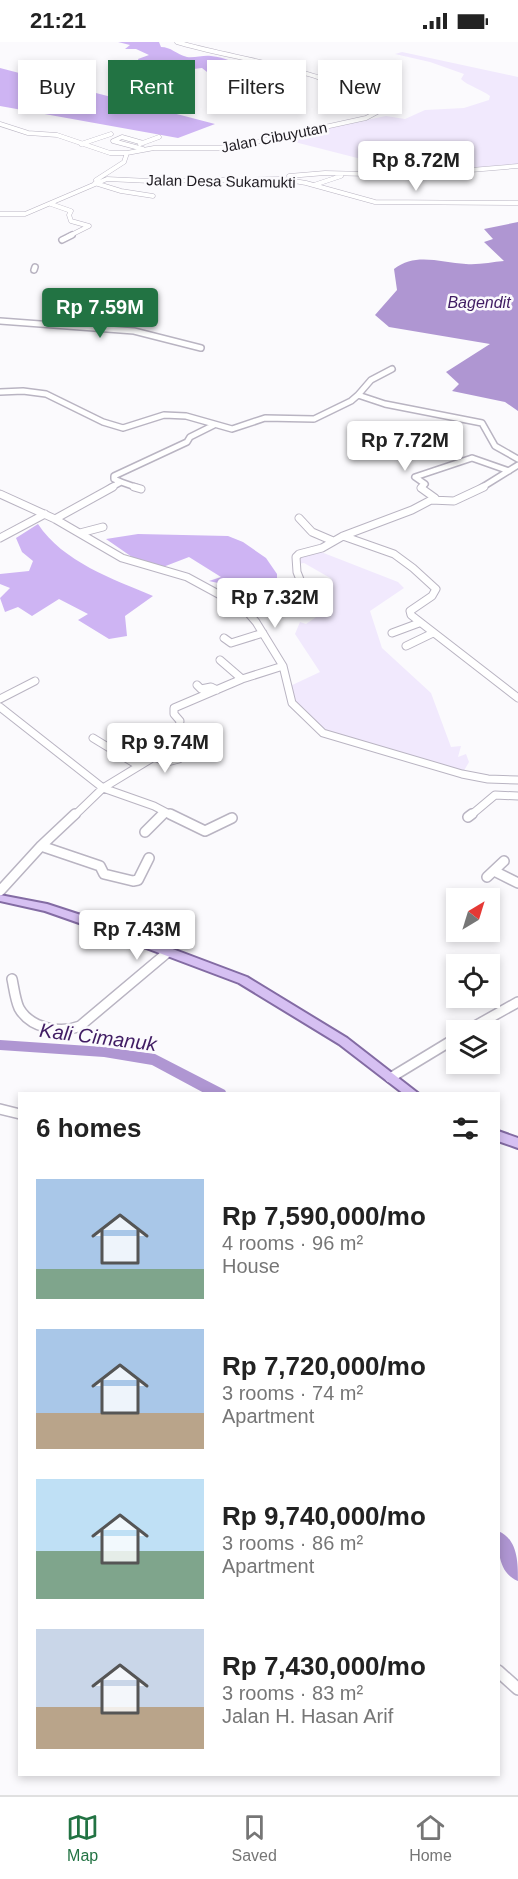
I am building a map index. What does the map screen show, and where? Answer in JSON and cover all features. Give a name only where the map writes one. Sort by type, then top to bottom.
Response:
[{"type":"main road","points":[[0,898],[68,915],[230,974],[263,990],[343,1041],[410,1092]]},
{"type":"main road","points":[[500,1137],[518,1143]]},
{"type":"street","name":"Jalan Cibuyutan","points":[[177,42],[318,80]]},
{"type":"street","name":"Jalan Cibuyutan","points":[[127,154],[144,150],[229,148],[375,114]]},
{"type":"street","points":[[0,124],[35,134],[52,134],[119,155],[127,154],[125,161],[104,173],[93,183]]},
{"type":"street","points":[[52,134],[60,131]]},
{"type":"street","points":[[81,144],[111,134]]},
{"type":"street","points":[[131,134],[152,140]]},
{"type":"street","points":[[143,143],[122,137],[113,141],[144,150]]},
{"type":"street","points":[[134,147],[159,137]]},
{"type":"street","points":[[81,152],[91,147]]},
{"type":"street","points":[[286,178],[305,174],[411,175],[518,166]]},
{"type":"street","points":[[311,184],[347,174]]},
{"type":"street","name":"Jalan Desa Sukamukti","points":[[0,214],[18,215],[51,204],[93,183],[109,178],[150,181],[286,178],[311,184],[352,199],[373,202],[419,203],[466,200],[518,203]]},
{"type":"street","points":[[93,183],[121,191],[153,196]]},
{"type":"street","points":[[51,204],[71,211],[69,215],[71,221],[89,226],[62,240]]},
{"type":"street","points":[[0,321],[17,320],[134,331],[201,348]]},
{"type":"street","points":[[0,392],[24,391],[46,394],[103,422],[125,428],[164,415],[186,416],[235,429],[265,418],[317,418],[351,401],[371,380],[392,369]]},
{"type":"street","points":[[358,395],[385,404],[482,423],[487,438],[495,448],[518,459]]},
{"type":"street","points":[[141,489],[119,483],[113,477],[187,442],[190,437],[214,425]]},
{"type":"street","points":[[509,471],[472,458],[415,477],[425,484],[421,488],[435,498],[454,501],[489,484],[509,471],[518,465]]},
{"type":"street","points":[[55,519],[119,483]]},
{"type":"street","points":[[0,494],[55,519],[122,558],[187,577],[231,599],[249,612],[283,666],[292,703],[327,735],[462,774],[488,779],[517,779]]},
{"type":"street","points":[[249,612],[277,592],[301,582],[297,572],[296,557],[343,536],[412,510],[435,498]]},
{"type":"street","points":[[0,538],[45,514]]},
{"type":"street","points":[[299,518],[312,532],[333,542]]},
{"type":"street","points":[[80,533],[103,527]]},
{"type":"street","points":[[343,536],[356,544],[379,548],[399,556],[435,592],[410,611],[411,615],[518,698]]},
{"type":"street","points":[[392,633],[419,623]]},
{"type":"street","points":[[224,638],[231,643],[263,633]]},
{"type":"street","points":[[406,646],[433,633]]},
{"type":"street","points":[[220,660],[242,679]]},
{"type":"street","points":[[178,741],[180,721],[174,714],[174,708],[242,679],[283,666]]},
{"type":"street","points":[[0,699],[34,681]]},
{"type":"street","points":[[197,685],[201,689],[211,687],[217,690]]},
{"type":"street","points":[[0,707],[103,788],[165,812],[205,831],[232,818]]},
{"type":"street","points":[[156,729],[178,741]]},
{"type":"street","points":[[93,738],[139,766]]},
{"type":"street","points":[[0,891],[41,846],[103,788],[178,741]]},
{"type":"street","points":[[154,757],[167,762],[179,759]]},
{"type":"street","points":[[468,818],[495,795],[518,796]]},
{"type":"street","points":[[145,832],[165,812]]},
{"type":"street","points":[[41,846],[100,866],[104,874],[133,881],[138,880],[149,858]]},
{"type":"street","points":[[504,861],[490,874],[518,883]]},
{"type":"street","points":[[0,875],[11,879]]},
{"type":"street","points":[[12,979],[17,1004],[22,1013],[56,1030],[71,1031],[80,1026],[168,952]]},
{"type":"street","points":[[486,1020],[518,1002]]},
{"type":"street","points":[[390,1078],[446,1044]]},
{"type":"street","points":[[3,1110],[18,1114]]},
{"type":"street","points":[[500,1673],[518,1689]]},
{"type":"shaded area","points":[[118,42],[159,42],[161,47],[187,57],[211,56],[229,60],[207,60],[207,72],[202,68],[195,69],[195,60],[138,60],[149,55],[136,49],[125,49],[130,45]]},
{"type":"shaded area","points":[[402,52],[518,77],[518,164],[416,173],[279,138],[386,116],[405,119],[425,110],[464,108],[489,100],[490,96],[461,79],[464,74],[430,62],[395,54]]},
{"type":"shaded area","points":[[0,68],[18,73],[18,109],[0,106]]},
{"type":"shaded area","points":[[96,93],[108,96],[108,114],[177,114],[215,124],[178,138],[44,114],[96,114]]},
{"type":"shaded area","points":[[38,524],[48,537],[75,559],[106,576],[153,596],[125,616],[127,636],[109,639],[78,620],[88,614],[59,599],[32,616],[18,607],[5,612],[0,598],[10,588],[0,584],[0,574],[29,571],[33,561],[22,552],[16,538]]},
{"type":"shaded area","points":[[138,534],[228,536],[243,542],[266,558],[277,574],[277,582],[265,590],[209,581],[221,577],[189,557],[163,567],[132,557],[106,539]]},
{"type":"shaded area","points":[[316,550],[398,582],[404,588],[370,611],[382,648],[431,693],[451,747],[461,746],[458,757],[466,754],[469,762],[462,774],[327,735],[295,707],[288,687],[320,672],[295,634],[300,622],[306,624],[319,615],[315,610],[308,609],[322,598],[311,587],[332,579],[304,563],[298,564],[297,556]]},
{"type":"water","name":"Bagendit","points":[[518,222],[518,411],[505,402],[452,391],[459,384],[446,372],[490,344],[389,327],[375,315],[397,290],[394,269],[402,264],[420,260],[471,264],[504,261],[484,242],[493,239],[484,229]]},
{"type":"waterway","name":"Kali Cimanuk","points":[[0,1045],[104,1052],[155,1060],[216,1092]]},
{"type":"waterway","name":"Kali Cimanuk","points":[[500,1543],[518,1572]]}]
